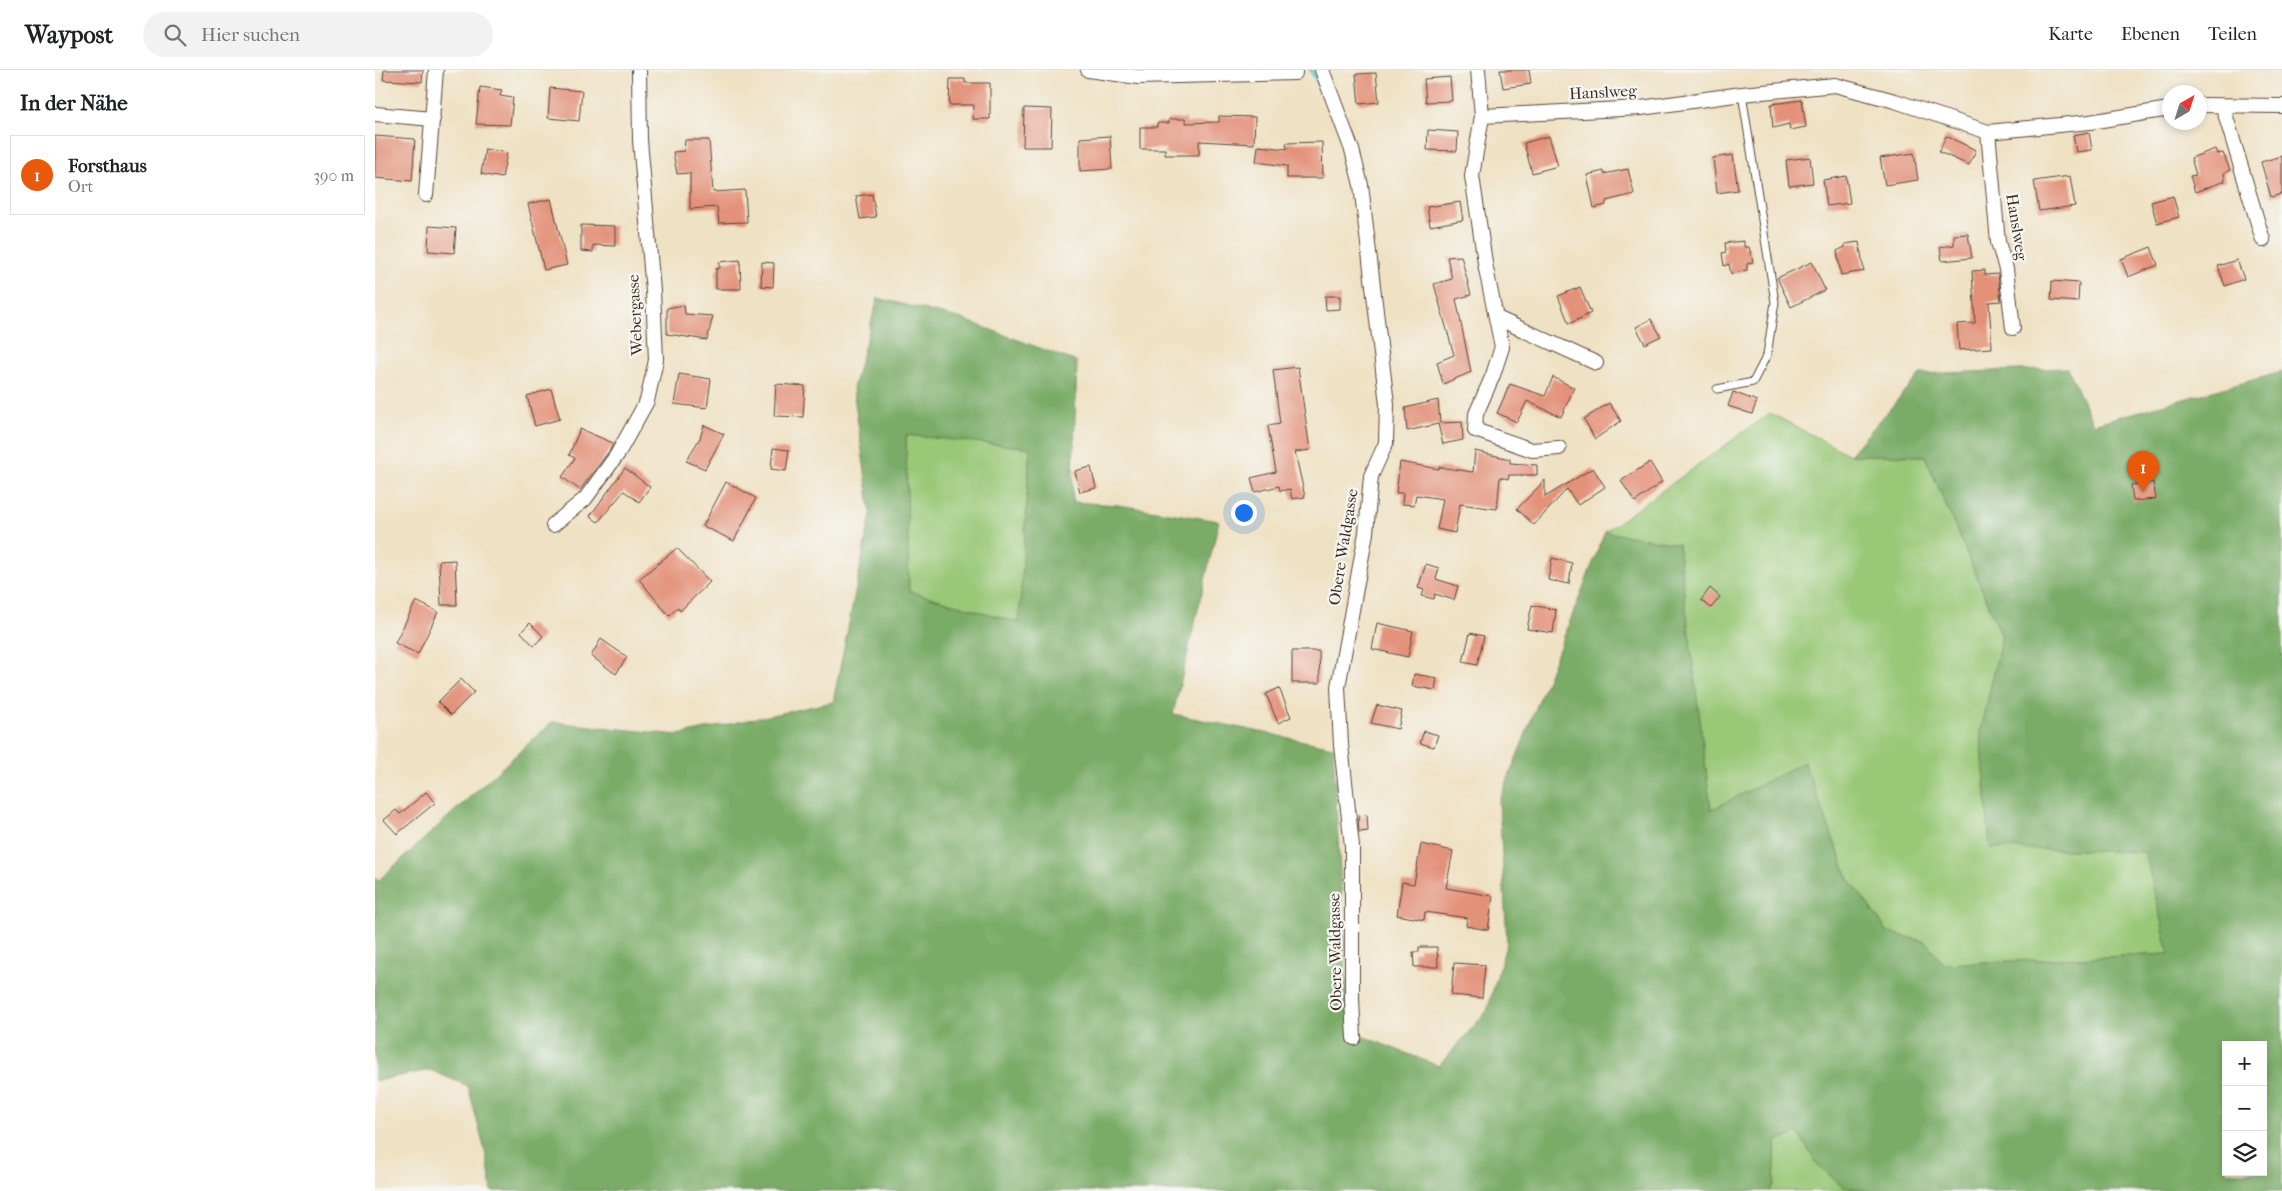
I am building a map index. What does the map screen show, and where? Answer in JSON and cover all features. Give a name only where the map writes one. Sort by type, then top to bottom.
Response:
[{"type":"street","points":[[426,195],[436,70]]},
{"type":"street","name":"Webergasse","points":[[553,525],[585,499],[617,455],[647,401],[656,360],[653,291],[640,140],[639,70]]},
{"type":"street","points":[[1088,70],[1138,77],[1295,71]]},
{"type":"street","name":"Obere Waldgasse","points":[[1322,70],[1352,150],[1361,185],[1387,404],[1386,443],[1371,476],[1366,533],[1338,687],[1341,745],[1352,846],[1352,1000],[1355,1038]]},
{"type":"street","points":[[1478,70],[1482,116],[1472,176],[1486,269],[1502,347],[1476,414],[1475,430],[1532,450],[1559,448]]},
{"type":"street","name":"Hanslweg","points":[[1482,116],[1641,108],[1742,94],[1835,86],[1895,101],[1988,132],[2090,122],[2162,110]]},
{"type":"street","points":[[2207,106],[2282,106]]},
{"type":"street","points":[[2223,107],[2263,240]]},
{"type":"street","points":[[375,114],[433,119]]},
{"type":"street","name":"Hanslweg","points":[[1988,132],[1998,242],[2005,269],[2013,328]]},
{"type":"street","points":[[1497,318],[1596,363]]},
{"type":"lane","points":[[1717,389],[1753,382],[1767,355],[1775,302],[1742,94]]},
{"type":"green space","points":[[878,298],[962,319],[1077,362],[1072,502],[1118,505],[1219,521],[1173,714],[1333,747],[1349,1031],[1439,1066],[1487,1011],[1507,942],[1499,802],[1605,532],[1678,544],[1711,810],[1804,762],[1848,878],[1888,932],[1926,942],[1944,964],[2169,954],[2145,852],[1990,848],[1981,731],[2002,636],[1925,456],[1850,455],[1920,374],[2068,368],[2093,424],[2282,372],[2282,1191],[1870,1191],[1843,1187],[1818,1165],[1798,1133],[1776,1141],[1774,1184],[1770,1191],[492,1191],[487,1159],[468,1086],[430,1070],[375,1081],[375,878],[378,881],[552,722],[678,735],[833,702],[871,514],[853,388]],"holes":[[[906,435],[1030,448],[1019,623],[909,591]]]},
{"type":"green space","points":[[1770,413],[1850,455],[1925,456],[2002,636],[1981,731],[1990,847],[2145,852],[2169,954],[1944,964],[1926,942],[1888,932],[1848,877],[1804,762],[1711,811],[1678,545],[1605,532]]},
{"type":"green space","points":[[906,435],[1030,447],[1020,623],[908,591]]},
{"type":"green space","points":[[1798,1133],[1818,1165],[1843,1187],[1870,1191],[1770,1191],[1774,1184],[1776,1141]]},
{"type":"building","points":[[384,70],[423,70],[422,82],[383,80]]},
{"type":"building","points":[[1500,70],[1529,70],[1531,84],[1503,88]]},
{"type":"building","points":[[1376,73],[1379,102],[1359,104],[1356,74]]},
{"type":"building","points":[[1450,77],[1452,101],[1426,102],[1424,79]]},
{"type":"building","points":[[950,79],[965,79],[965,83],[990,83],[990,119],[973,119],[974,105],[949,105]]},
{"type":"building","points":[[480,87],[502,90],[500,96],[513,98],[510,125],[476,124]]},
{"type":"building","points":[[550,88],[582,91],[579,121],[548,118]]},
{"type":"building","points":[[1802,100],[1806,127],[1790,130],[1789,124],[1773,128],[1771,104]]},
{"type":"building","points":[[1024,108],[1052,109],[1051,147],[1023,147]]},
{"type":"building","points":[[1219,116],[1255,117],[1254,144],[1199,141],[1199,155],[1165,155],[1165,149],[1140,149],[1140,127],[1157,127],[1157,123],[1169,123],[1169,119],[1186,119],[1186,123],[1219,122]]},
{"type":"building","points":[[1428,130],[1458,132],[1457,151],[1427,150]]},
{"type":"building","points":[[2089,132],[2092,150],[2076,152],[2073,135]]},
{"type":"building","points":[[375,136],[415,139],[412,181],[375,178]]},
{"type":"building","points":[[1110,136],[1112,169],[1080,171],[1080,138]]},
{"type":"building","points":[[1549,136],[1558,166],[1532,173],[1524,143]]},
{"type":"building","points":[[1946,136],[1976,150],[1969,165],[1939,152]]},
{"type":"building","points":[[685,140],[709,140],[713,192],[745,190],[747,222],[719,223],[717,207],[690,209],[690,173],[677,174],[673,152],[684,151]]},
{"type":"building","points":[[1322,142],[1323,178],[1287,178],[1287,166],[1256,162],[1258,146],[1287,149],[1286,143]]},
{"type":"building","points":[[485,149],[507,153],[502,178],[481,174]]},
{"type":"building","points":[[2215,149],[2217,154],[2223,153],[2230,170],[2224,173],[2225,181],[2195,192],[2190,176],[2196,175],[2191,158]]},
{"type":"building","points":[[1914,153],[1918,180],[1885,185],[1880,158]]},
{"type":"building","points":[[1733,155],[1738,190],[1717,193],[1713,158]]},
{"type":"building","points":[[2282,156],[2282,194],[2271,197],[2261,162]]},
{"type":"building","points":[[1810,157],[1813,183],[1789,186],[1786,160]]},
{"type":"building","points":[[1628,169],[1634,194],[1606,201],[1606,205],[1594,208],[1587,175]]},
{"type":"building","points":[[1846,176],[1850,203],[1827,206],[1823,180]]},
{"type":"building","points":[[2070,176],[2075,206],[2039,211],[2034,181]]},
{"type":"building","points":[[872,194],[876,217],[860,219],[856,196]]},
{"type":"building","points":[[2173,196],[2179,217],[2157,223],[2151,202]]},
{"type":"building","points":[[551,199],[567,265],[544,270],[528,204]]},
{"type":"building","points":[[1460,202],[1463,220],[1430,226],[1427,207]]},
{"type":"building","points":[[581,225],[615,226],[615,246],[593,245],[593,252],[581,251]]},
{"type":"building","points":[[429,226],[456,228],[454,253],[428,251]]},
{"type":"building","points":[[1968,234],[1972,258],[1942,261],[1940,247],[1954,245],[1954,235]]},
{"type":"building","points":[[1744,241],[1744,247],[1749,247],[1753,262],[1747,264],[1747,270],[1731,274],[1729,264],[1724,266],[1722,253],[1726,252],[1725,243]]},
{"type":"building","points":[[1859,242],[1864,271],[1841,275],[1837,251],[1845,247],[1845,244]]},
{"type":"building","points":[[2151,247],[2158,265],[2128,277],[2121,259]]},
{"type":"building","points":[[1461,256],[1471,295],[1456,299],[1471,372],[1443,384],[1437,362],[1454,355],[1434,284],[1452,279],[1447,257]]},
{"type":"building","points":[[740,260],[741,289],[716,289],[716,269],[720,268],[719,262]]},
{"type":"building","points":[[2237,260],[2244,279],[2225,286],[2218,266]]},
{"type":"building","points":[[762,262],[774,263],[773,287],[761,286]]},
{"type":"building","points":[[1812,262],[1825,290],[1791,307],[1777,278]]},
{"type":"building","points":[[1985,270],[1985,275],[1998,274],[2001,301],[1989,302],[1992,348],[1959,350],[1957,324],[1975,323],[1972,271]]},
{"type":"building","points":[[2052,281],[2079,283],[2078,302],[2051,300]]},
{"type":"building","points":[[1580,287],[1591,313],[1569,324],[1558,296]]},
{"type":"building","points":[[1325,296],[1340,296],[1340,309],[1326,310]]},
{"type":"building","points":[[684,305],[685,314],[713,316],[707,340],[667,334],[667,308]]},
{"type":"building","points":[[1651,319],[1661,336],[1645,344],[1636,327]]},
{"type":"building","points":[[1298,367],[1310,450],[1295,452],[1305,497],[1292,499],[1290,489],[1280,491],[1279,486],[1255,492],[1251,478],[1276,472],[1268,426],[1280,424],[1273,370]]},
{"type":"building","points":[[679,374],[711,379],[707,408],[674,404]]},
{"type":"building","points":[[1553,377],[1574,388],[1561,417],[1527,401],[1517,422],[1497,413],[1510,384],[1545,396]]},
{"type":"building","points":[[776,384],[805,386],[803,417],[774,416]]},
{"type":"building","points":[[551,389],[560,419],[535,426],[527,396]]},
{"type":"building","points":[[1733,392],[1757,401],[1752,414],[1728,406]]},
{"type":"building","points":[[1438,400],[1440,423],[1462,422],[1463,440],[1443,444],[1438,424],[1407,431],[1405,408]]},
{"type":"building","points":[[1609,403],[1621,421],[1595,439],[1584,419]]},
{"type":"building","points":[[704,425],[724,434],[705,469],[686,461],[700,438]]},
{"type":"building","points":[[580,429],[613,443],[610,450],[580,490],[562,477],[575,458],[569,455]]},
{"type":"building","points":[[773,448],[789,450],[786,471],[771,469]]},
{"type":"building","points":[[1475,451],[1510,459],[1510,463],[1537,465],[1537,475],[1509,475],[1508,479],[1500,477],[1497,509],[1460,504],[1455,533],[1437,529],[1443,499],[1416,495],[1414,505],[1402,504],[1403,493],[1396,493],[1400,462],[1439,469],[1439,467],[1473,472]]},
{"type":"building","points":[[1650,462],[1662,482],[1635,502],[1621,481]]},
{"type":"building","points":[[1091,467],[1096,488],[1080,492],[1075,471]]},
{"type":"building","points":[[625,468],[650,487],[639,502],[624,491],[598,522],[590,516]]},
{"type":"building","points":[[1593,468],[1605,487],[1578,505],[1567,489],[1534,525],[1517,509],[1545,480],[1545,497]]},
{"type":"building","points":[[726,482],[756,498],[734,541],[703,526]]},
{"type":"building","points":[[2153,482],[2156,499],[2133,501],[2131,485]]},
{"type":"building","points":[[677,548],[710,582],[680,611],[678,607],[669,616],[639,579]]},
{"type":"building","points":[[1552,558],[1572,563],[1569,584],[1548,580]]},
{"type":"building","points":[[455,560],[457,605],[441,605],[439,561]]},
{"type":"building","points":[[1426,564],[1439,568],[1436,579],[1458,586],[1454,600],[1435,594],[1434,599],[1422,596],[1424,590],[1418,588]]},
{"type":"building","points":[[1710,588],[1720,597],[1711,608],[1701,600]]},
{"type":"building","points":[[416,601],[438,612],[418,654],[395,643]]},
{"type":"building","points":[[1532,605],[1556,610],[1553,633],[1527,629]]},
{"type":"building","points":[[530,623],[543,636],[534,646],[521,632]]},
{"type":"building","points":[[1377,623],[1413,631],[1408,657],[1372,649]]},
{"type":"building","points":[[1470,633],[1484,636],[1477,665],[1463,662]]},
{"type":"building","points":[[601,639],[627,657],[616,674],[591,656]]},
{"type":"building","points":[[1292,651],[1319,651],[1320,683],[1292,683]]},
{"type":"building","points":[[1414,674],[1437,678],[1435,690],[1412,686]]},
{"type":"building","points":[[461,679],[474,692],[451,715],[438,702]]},
{"type":"building","points":[[1279,688],[1291,717],[1278,723],[1266,694]]},
{"type":"building","points":[[1377,705],[1402,711],[1398,729],[1371,723]]},
{"type":"building","points":[[1424,731],[1438,735],[1434,747],[1420,743]]},
{"type":"building","points":[[426,792],[435,803],[397,834],[384,820],[396,810],[400,814]]},
{"type":"building","points":[[1367,815],[1368,831],[1359,832],[1358,816]]},
{"type":"building","points":[[1421,844],[1453,851],[1446,888],[1493,896],[1488,930],[1466,926],[1467,918],[1425,912],[1424,920],[1397,915],[1402,882],[1414,884]]},
{"type":"building","points":[[1419,947],[1437,947],[1438,967],[1414,967],[1413,952],[1419,952]]},
{"type":"building","points":[[1454,963],[1485,965],[1482,998],[1451,995]]},
{"type":"waterway","points":[[1311,70],[1323,90]]},
{"type":"place","name":"Forsthaus","points":[[2143,492]]}]
